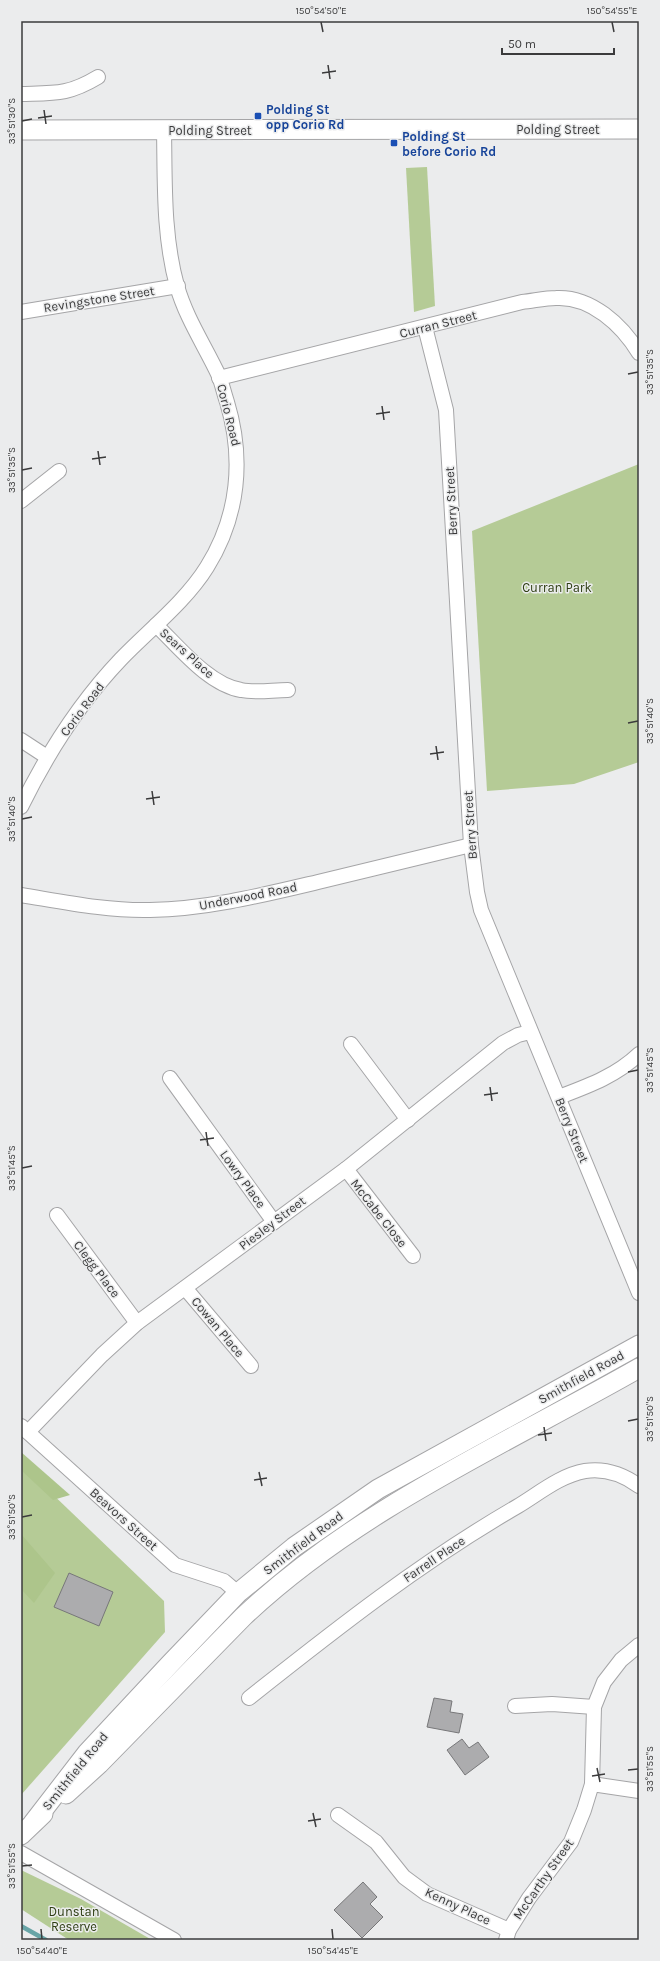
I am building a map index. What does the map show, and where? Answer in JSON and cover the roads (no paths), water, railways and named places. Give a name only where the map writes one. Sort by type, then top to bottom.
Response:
[{"type":"main road","name":"Polding Street","points":[[21,130],[639,129]]},
{"type":"main road","name":"Smithfield Road","points":[[27,1829],[87,1753],[238,1593],[294,1547],[378,1489],[639,1344]]},
{"type":"main road","points":[[546,1420],[573,1396],[639,1356]]},
{"type":"main road","name":"Smithfield Road","points":[[27,1829],[94,1770],[266,1596],[305,1565],[411,1494],[639,1368]]},
{"type":"main road","points":[[156,1708],[181,1666],[238,1604],[238,1593],[247,1595],[255,1592],[282,1570],[362,1511],[411,1494]]},
{"type":"street","points":[[21,94],[57,93],[79,88],[98,77]]},
{"type":"street","name":"Corio Road","points":[[21,807],[47,757],[90,696],[121,659],[156,625],[206,568],[219,545],[232,505],[237,474],[238,452],[233,420],[219,378],[183,304],[178,286],[169,247],[166,218],[164,130]]},
{"type":"street","name":"Revingstone Street","points":[[21,312],[178,286]]},
{"type":"street","name":"Curran Street","points":[[219,378],[522,302],[557,298],[574,300],[588,305],[612,320],[630,339],[639,353]]},
{"type":"street","name":"Berry Street","points":[[426,327],[446,410],[471,845],[477,892],[482,910],[530,1032],[559,1097],[639,1293]]},
{"type":"street","points":[[21,501],[59,471]]},
{"type":"street","name":"Sears Place","points":[[156,625],[205,672],[230,688],[250,691],[288,690]]},
{"type":"street","points":[[21,740],[47,757]]},
{"type":"street","name":"Underwood Road","points":[[21,895],[107,909],[151,910],[192,907],[231,902],[273,893],[471,845]]},
{"type":"street","name":"Piesley Street","points":[[24,1429],[137,1323],[346,1169],[503,1043],[530,1032]]},
{"type":"street","points":[[351,1044],[408,1120]]},
{"type":"street","points":[[559,1097],[608,1077],[626,1066],[639,1054]]},
{"type":"street","name":"Lowry Place","points":[[170,1078],[274,1222]]},
{"type":"street","name":"McCabe Close","points":[[346,1169],[413,1256]]},
{"type":"street","name":"Clegg Place","points":[[58,1215],[137,1323]]},
{"type":"street","name":"Cowan Place","points":[[185,1288],[251,1366]]},
{"type":"street","name":"Beavors Street","points":[[24,1429],[175,1565],[224,1581],[238,1593]]},
{"type":"street","name":"Farrell Place","points":[[249,1698],[409,1575],[489,1523],[562,1480],[584,1471],[605,1471],[628,1478],[639,1486]]},
{"type":"street","name":"McCarthy Street","points":[[507,1935],[529,1898],[571,1842],[584,1810],[592,1784],[594,1707],[604,1682],[621,1660],[639,1645]]},
{"type":"street","points":[[515,1706],[552,1704],[594,1707]]},
{"type":"street","points":[[592,1784],[639,1791]]},
{"type":"street","name":"Kenny Place","points":[[338,1815],[376,1842],[404,1877],[428,1894],[507,1935]]},
{"type":"street","points":[[21,1853],[174,1940]]},
{"type":"waterway","points":[[21,1926],[46,1940]]},
{"type":"place","name":"Polding St opp Corio Rd","points":[[258,116]]},
{"type":"place","name":"Polding St before Corio Rd","points":[[394,143]]},
{"type":"park label","name":"Curran Park","points":[[557,587]]},
{"type":"park label","name":"Dunstan Reserve","points":[[74,1918]]}]
